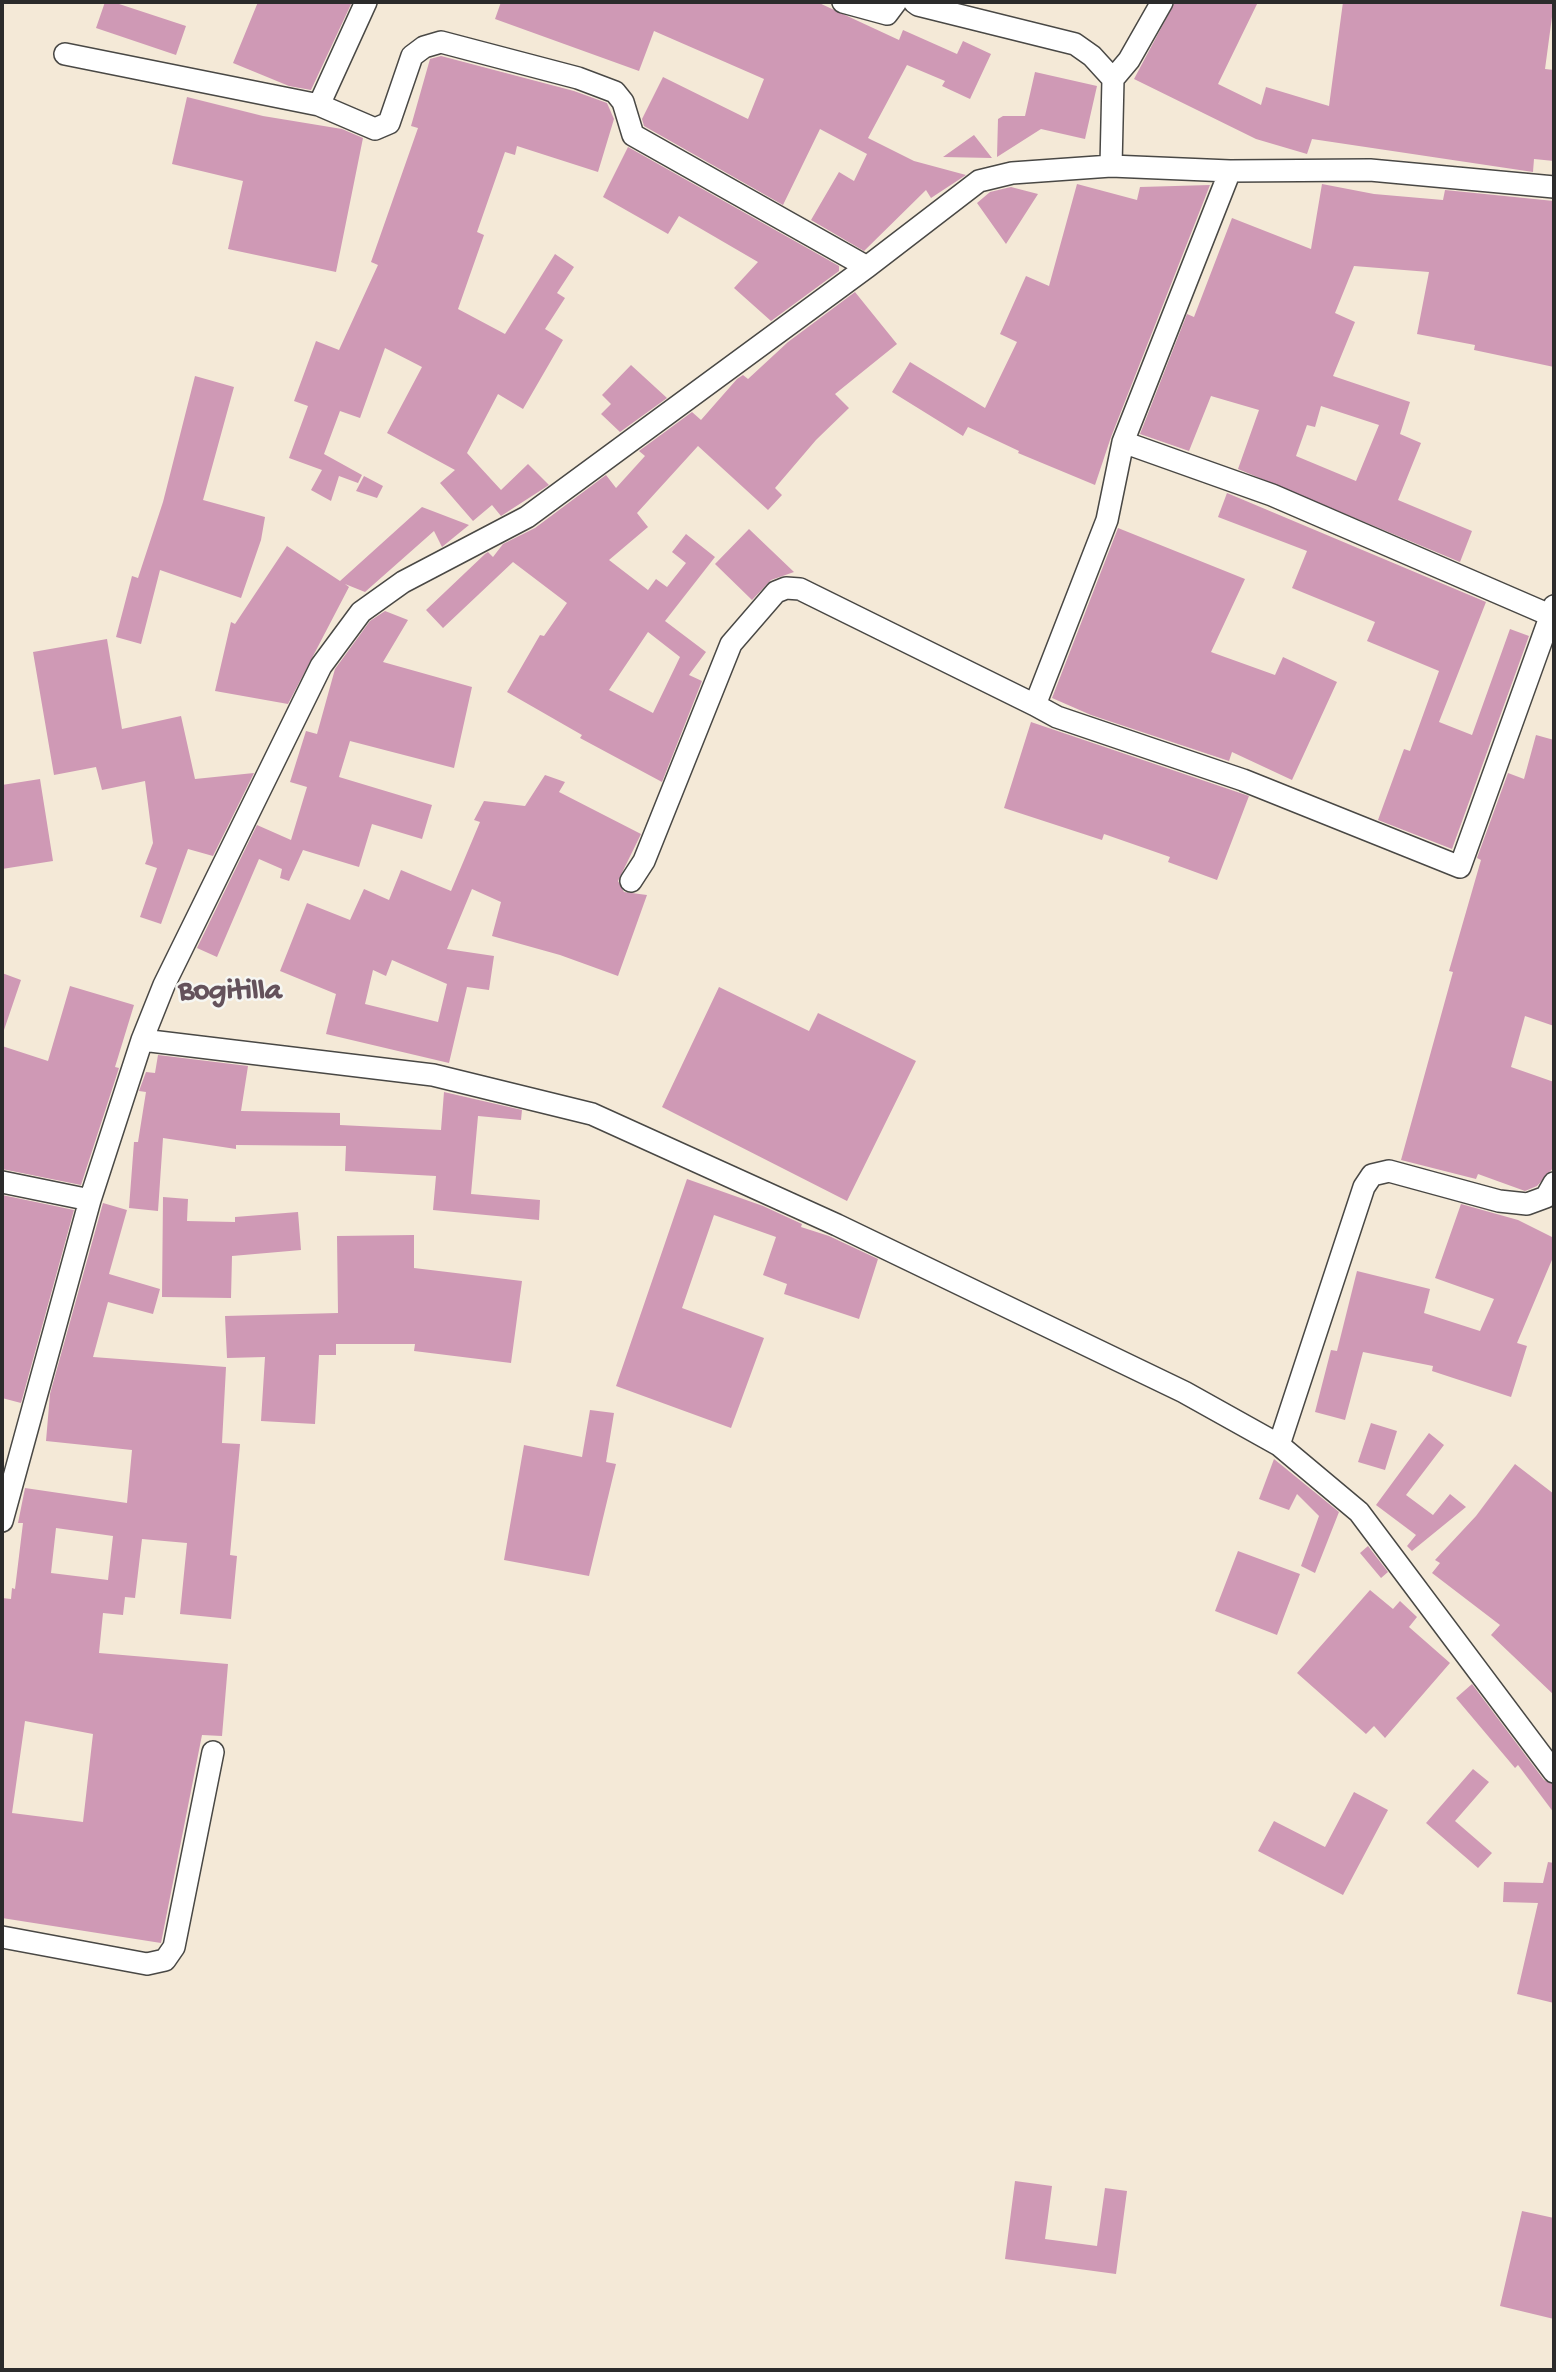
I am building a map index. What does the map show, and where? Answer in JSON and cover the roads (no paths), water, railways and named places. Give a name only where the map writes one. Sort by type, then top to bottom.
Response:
[{"type":"street","points":[[320,105],[366,2]]},
{"type":"street","points":[[843,2],[887,14],[896,2]]},
{"type":"street","points":[[914,2],[1075,44],[1092,56],[1113,79]]},
{"type":"street","points":[[1111,166],[1113,79],[1129,60],[1162,2]]},
{"type":"street","points":[[65,54],[320,105],[375,129],[389,123],[412,56],[424,47],[441,41],[578,78],[615,92],[623,103],[633,135],[867,267]]},
{"type":"street","points":[[3,1512],[90,1200],[142,1040],[164,985],[321,666],[361,612],[403,582],[527,517],[867,267],[979,181],[1012,173],[1111,166],[1230,171],[1370,170],[1554,187]]},
{"type":"street","points":[[1035,705],[1107,520],[1123,442],[1230,171]]},
{"type":"street","points":[[631,881],[644,861],[731,644],[776,592],[786,588],[800,589],[1056,717],[1243,780],[1460,867],[1553,611],[1272,495],[1123,442]]},
{"type":"street","points":[[142,1040],[433,1075],[592,1114],[837,1225],[1184,1392],[1279,1445],[1359,1512],[1554,1772]]},
{"type":"street","points":[[1279,1445],[1364,1187],[1372,1175],[1389,1171],[1499,1201],[1527,1204],[1546,1197],[1554,1183]]},
{"type":"street","points":[[2,1182],[90,1200]]},
{"type":"street","points":[[2,1937],[147,1964],[165,1960],[174,1947],[213,1752]]},
{"type":"district","name":"Bogitilla","points":[[230,993]]}]
